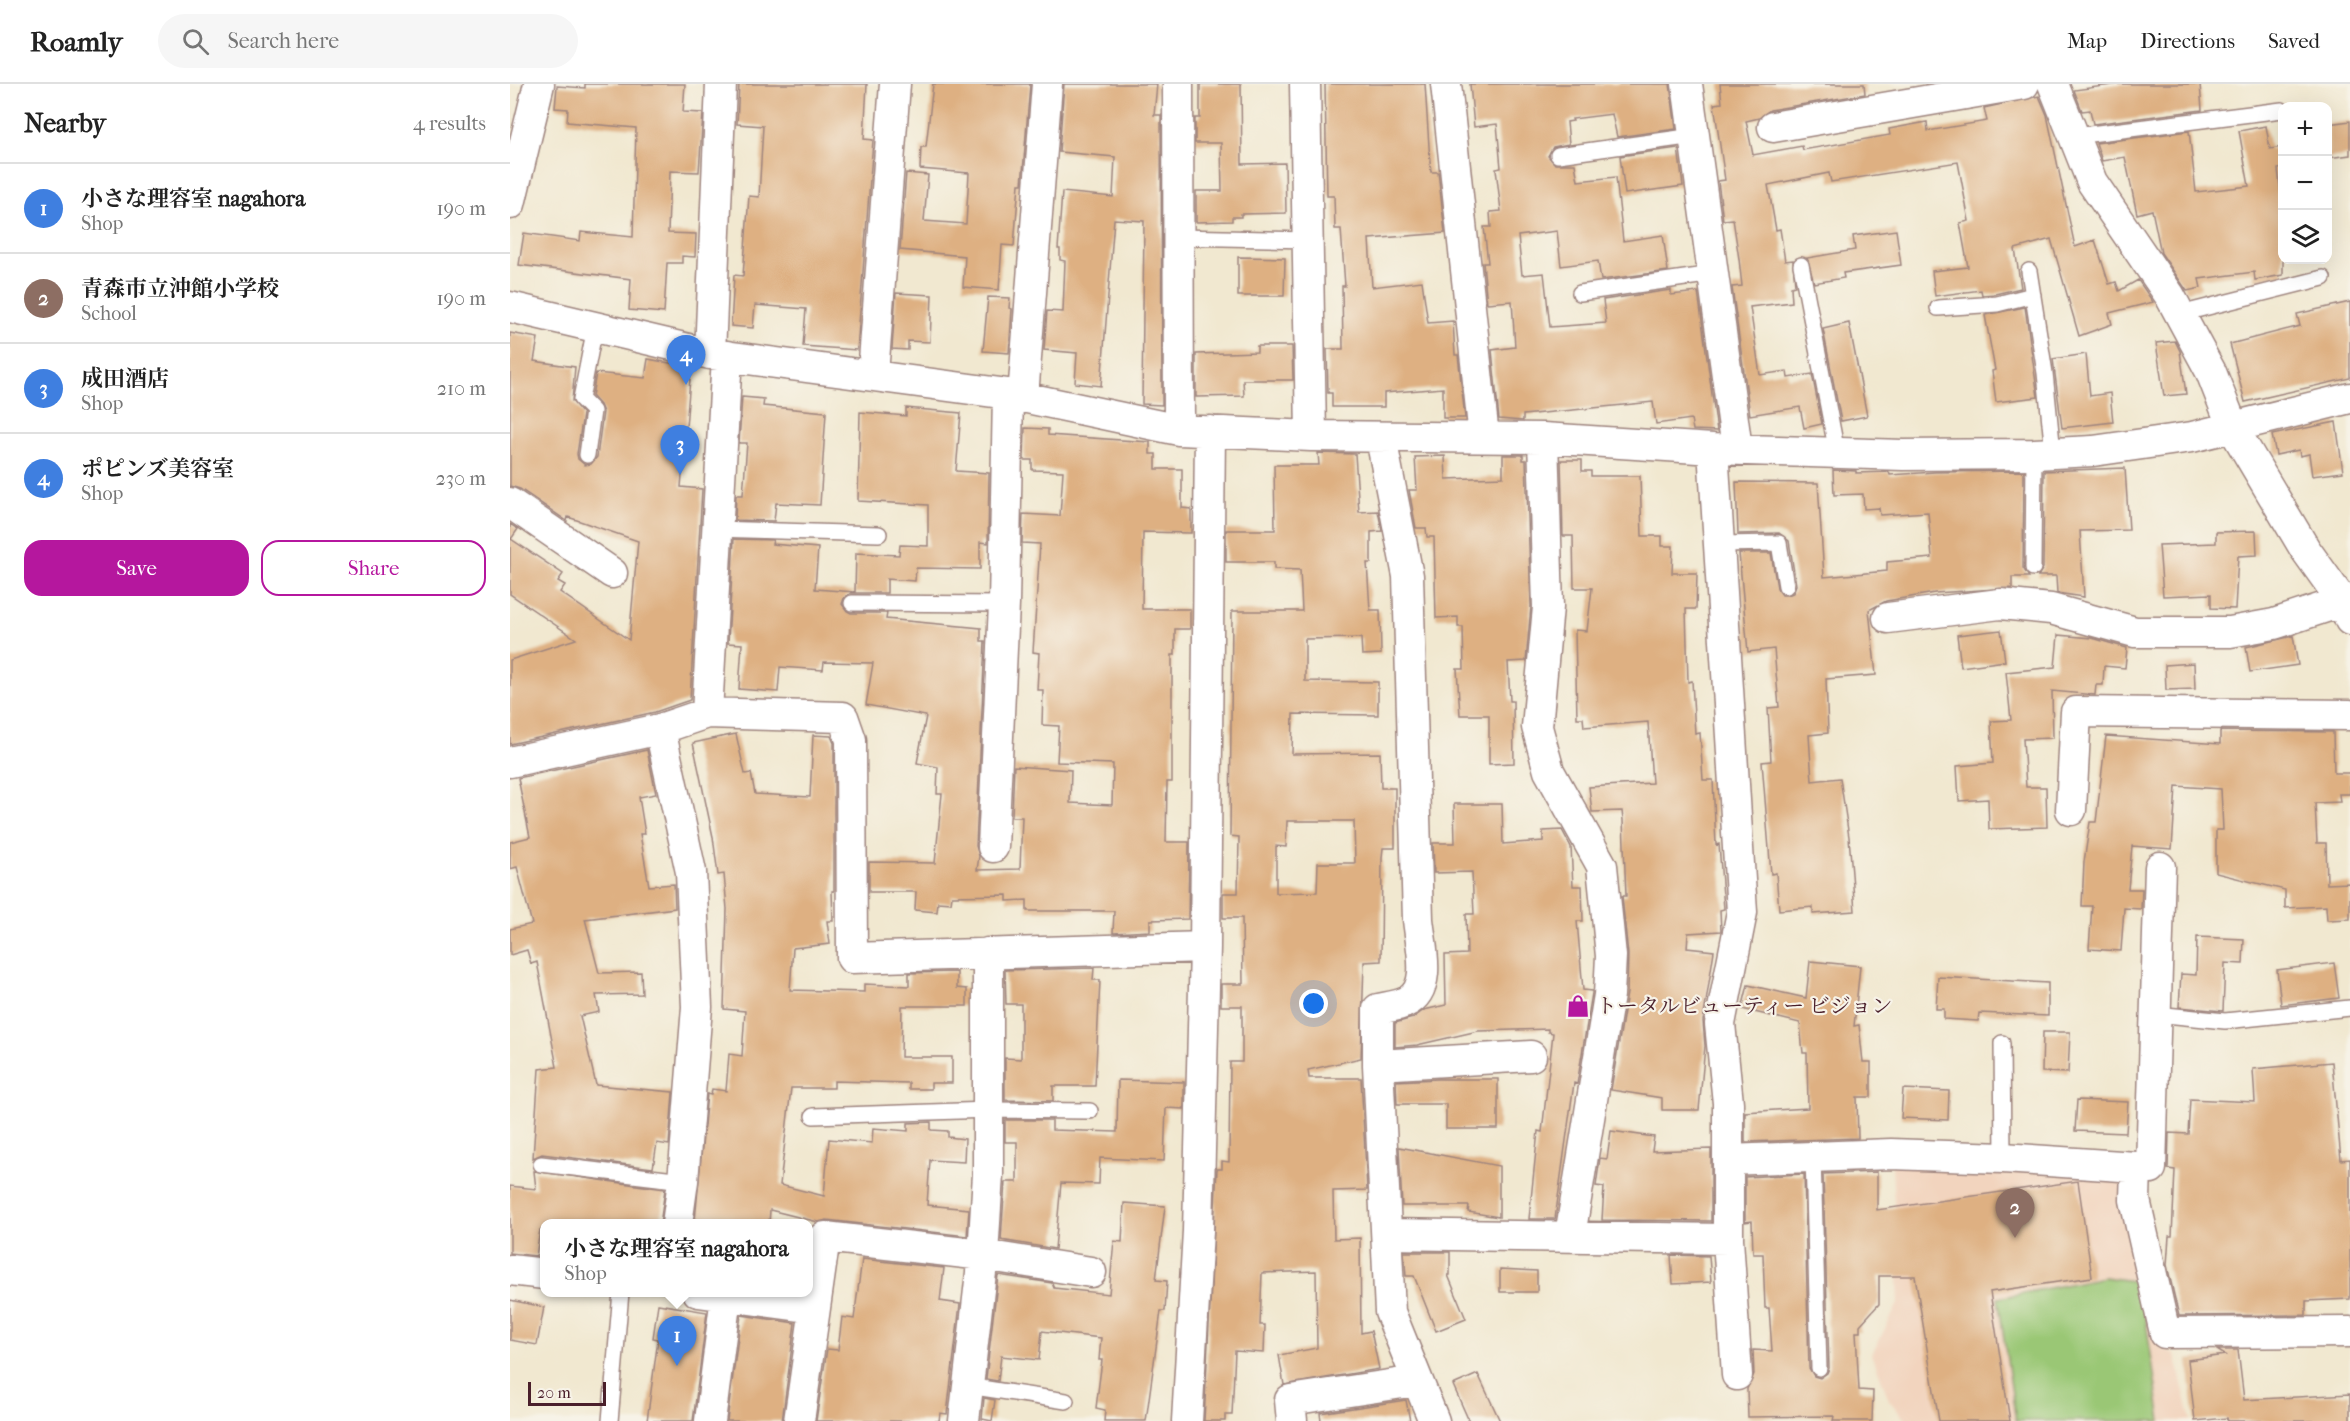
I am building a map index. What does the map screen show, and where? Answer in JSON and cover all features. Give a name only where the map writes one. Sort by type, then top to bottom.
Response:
[{"type":"street","points":[[510,204],[539,84]]},
{"type":"street","points":[[707,713],[716,529],[721,84]]},
{"type":"street","points":[[873,374],[895,84]]},
{"type":"street","points":[[993,847],[1016,395],[1047,84]]},
{"type":"street","points":[[1178,84],[1179,430]]},
{"type":"street","points":[[1305,84],[1311,436]]},
{"type":"street","points":[[1446,84],[1484,437]]},
{"type":"street","points":[[1687,84],[1713,274],[1725,449],[1719,544],[1742,912],[1720,1024],[1728,1103],[1728,1239],[1737,1375]]},
{"type":"street","points":[[1773,127],[2024,84]]},
{"type":"street","points":[[1887,618],[2000,604],[2051,609],[2135,632],[2230,632],[2348,607],[2305,549],[2233,428],[2211,372],[2170,296],[2092,182],[2053,84]]},
{"type":"street","points":[[510,307],[718,355],[1016,395],[1179,430],[1381,438],[1543,438],[1838,453],[2043,454],[2093,451],[2233,428],[2350,398]]},
{"type":"street","points":[[1187,1421],[1198,1231],[1205,947],[1210,431]]},
{"type":"street","points":[[1381,438],[1408,576],[1418,907],[1423,974],[1419,990],[1407,1002],[1378,1009],[1378,1065],[1390,1312],[1434,1421]]},
{"type":"street","points":[[1543,438],[1548,607],[1537,727],[1550,771],[1602,866],[1611,956],[1609,995],[1570,1236]]},
{"type":"street","points":[[510,503],[612,573]]},
{"type":"street","points":[[2070,810],[2076,712],[2350,715]]},
{"type":"street","points":[[510,762],[660,729],[707,713],[843,717],[851,741],[852,958],[1205,947]]},
{"type":"street","points":[[660,729],[692,872],[697,1007],[683,1181],[678,1219]]},
{"type":"street","points":[[1728,1160],[1891,1154],[2003,1158],[2151,1168],[2160,867]]},
{"type":"street","points":[[964,1421],[983,1255],[989,1110],[988,952]]},
{"type":"street","points":[[1378,1065],[1531,1056]]},
{"type":"street","points":[[2136,1167],[2135,1200],[2165,1333],[2350,1332]]},
{"type":"street","points":[[1387,1234],[1728,1239]]},
{"type":"street","points":[[799,1421],[825,1237],[983,1255],[1091,1272]]},
{"type":"street","points":[[510,1270],[540,1273]]},
{"type":"street","points":[[710,1421],[712,1297]]},
{"type":"street","points":[[734,1297],[815,1308]]},
{"type":"street","points":[[1292,1421],[1290,1400],[1416,1381]]},
{"type":"lane","points":[[2074,136],[2278,111]]},
{"type":"lane","points":[[1558,155],[1694,136]]},
{"type":"lane","points":[[1178,237],[1308,240]]},
{"type":"lane","points":[[1801,265],[1838,453]]},
{"type":"lane","points":[[2029,271],[2033,295],[2043,454],[2033,568]]},
{"type":"lane","points":[[1580,293],[1713,274]]},
{"type":"lane","points":[[2180,314],[2323,278]]},
{"type":"lane","points":[[1938,308],[1997,304],[2033,295]]},
{"type":"lane","points":[[588,455],[593,411],[581,399],[595,327]]},
{"type":"lane","points":[[716,529],[879,534]]},
{"type":"lane","points":[[1719,544],[1779,543],[1786,586]]},
{"type":"lane","points":[[852,603],[1004,604]]},
{"type":"lane","points":[[2156,1014],[2225,1021],[2350,1008]]},
{"type":"lane","points":[[2002,1043],[2003,1158]]},
{"type":"lane","points":[[813,1116],[989,1110],[1090,1111]]},
{"type":"lane","points":[[1813,1157],[1819,1368]]},
{"type":"lane","points":[[541,1164],[683,1181]]},
{"type":"lane","points":[[610,1421],[621,1297]]},
{"type":"lane","points":[[968,1386],[1066,1401]]},
{"type":"shaded area","points":[[1892,1164],[2119,1173],[2160,1347],[2175,1355],[2191,1421],[1906,1421],[1889,1400],[1872,1354],[1899,1302]]},
{"type":"green space","points":[[2104,1277],[2140,1282],[2161,1421],[2016,1421],[1998,1298]]},
{"type":"building","points":[[585,84],[685,84],[683,112],[703,113],[699,172],[670,171],[668,233],[696,234],[695,257],[682,256],[682,263],[667,263],[664,313],[629,310],[631,279],[519,265],[524,233],[580,241],[581,232],[633,237],[636,128],[567,122],[568,109],[555,108],[557,86],[585,88]]},
{"type":"building","points":[[739,84],[867,84],[864,139],[873,140],[857,350],[803,346],[806,309],[755,305],[753,328],[731,326],[734,275],[743,276],[749,196],[759,197],[763,126],[737,124]]},
{"type":"building","points":[[933,84],[1030,84],[1022,184],[1019,184],[1014,246],[1002,245],[999,290],[963,287],[965,256],[900,250],[906,173],[928,175],[924,221],[966,224],[969,173],[920,169],[921,147],[926,147]]},
{"type":"building","points":[[1064,84],[1157,84],[1154,115],[1161,115],[1162,405],[1142,404],[1144,221],[1114,219],[1101,386],[1075,383],[1077,353],[1044,350],[1047,311],[1063,312],[1065,261],[1060,260],[1060,249],[1058,249],[1062,192],[1113,197],[1115,157],[1059,152]]},
{"type":"building","points":[[1200,84],[1241,84],[1242,164],[1285,163],[1286,213],[1241,214],[1241,217],[1232,217],[1232,221],[1196,222],[1196,191],[1222,191],[1221,143],[1195,143],[1195,118],[1200,118]]},
{"type":"building","points":[[1325,84],[1425,84],[1431,172],[1438,172],[1445,233],[1369,239],[1372,287],[1422,281],[1428,323],[1453,321],[1455,355],[1458,355],[1465,418],[1443,418],[1443,388],[1384,393],[1384,407],[1332,407],[1332,393],[1328,393],[1327,349],[1343,349],[1342,286],[1345,286],[1341,229],[1335,229],[1334,196],[1327,196]]},
{"type":"building","points":[[1470,84],[1670,84],[1676,129],[1617,137],[1612,114],[1572,119],[1573,121],[1567,122],[1569,144],[1553,147],[1548,156],[1555,164],[1575,164],[1578,181],[1616,177],[1623,241],[1663,235],[1668,271],[1601,280],[1598,261],[1561,266],[1557,231],[1518,236],[1522,275],[1544,273],[1550,327],[1606,323],[1603,300],[1671,290],[1671,295],[1698,292],[1717,431],[1693,430],[1691,419],[1656,424],[1653,402],[1523,415],[1523,421],[1499,419],[1492,350],[1515,347],[1512,301],[1487,303],[1483,263],[1488,263],[1484,227],[1491,227],[1490,212],[1501,211],[1496,169],[1501,168],[1497,124],[1474,127]]},
{"type":"building","points":[[1720,84],[1864,84],[1865,94],[1770,110],[1759,118],[1746,121],[1753,155],[1802,146],[1803,150],[1890,135],[1889,129],[1927,122],[1928,131],[1987,121],[1984,108],[2039,96],[2047,115],[2075,247],[2095,240],[2109,284],[2116,282],[2119,291],[2138,280],[2153,302],[2109,313],[2112,324],[2079,336],[2051,239],[2015,249],[2021,288],[1995,294],[1982,295],[1981,290],[1935,296],[1932,271],[1968,267],[1960,223],[1969,221],[1958,162],[1831,182],[1829,173],[1768,185],[1776,230],[1780,229],[1785,261],[1793,260],[1795,286],[1791,287],[1792,302],[1750,307],[1760,375],[1787,371],[1788,378],[1812,374],[1822,424],[1804,428],[1800,407],[1750,415],[1732,287],[1742,286],[1739,259],[1733,219],[1723,220],[1718,181],[1725,180],[1714,104],[1722,103]]},
{"type":"building","points":[[2119,84],[2200,84],[2202,110],[2093,124],[2090,110],[2082,111],[2074,90]]},
{"type":"building","points":[[2350,121],[2350,155],[2332,157],[2332,123]]},
{"type":"building","points":[[2266,126],[2270,149],[2278,148],[2278,264],[2283,264],[2283,275],[2255,280],[2254,272],[2199,279],[2201,288],[2187,291],[2161,253],[2152,210],[2137,214],[2125,157],[2102,161],[2096,143],[2189,131],[2196,192],[2249,186],[2239,131]]},
{"type":"building","points":[[1678,148],[1683,186],[1625,194],[1620,156]]},
{"type":"building","points":[[1896,230],[1901,265],[1843,273],[1844,278],[1814,283],[1807,258],[1855,250],[1853,236]]},
{"type":"building","points":[[1238,257],[1285,258],[1284,296],[1238,296]]},
{"type":"building","points":[[896,293],[932,295],[930,342],[908,341],[908,350],[892,349]]},
{"type":"building","points":[[988,297],[1010,298],[1009,308],[1012,309],[1009,353],[983,351]]},
{"type":"building","points":[[2350,302],[2350,378],[2245,402],[2230,344],[2300,326],[2297,314]]},
{"type":"building","points":[[2025,307],[2038,397],[1996,402],[1992,371],[1995,370],[1985,315]]},
{"type":"building","points":[[1849,323],[1867,416],[1841,421],[1823,329]]},
{"type":"building","points":[[510,333],[538,338],[534,361],[575,367],[572,401],[583,414],[577,454],[578,459],[585,465],[591,464],[597,457],[603,412],[592,396],[596,373],[645,378],[648,359],[691,367],[681,487],[702,489],[690,700],[655,712],[510,744],[510,660],[576,639],[510,594],[510,524],[518,529],[511,539],[563,574],[558,581],[565,585],[560,592],[629,640],[638,541],[568,517],[567,521],[520,489],[510,486]]},
{"type":"building","points":[[2175,341],[2180,351],[2186,394],[2164,396],[2156,343]]},
{"type":"building","points":[[1257,346],[1292,346],[1293,380],[1243,380],[1244,396],[1196,397],[1196,354],[1257,352]]},
{"type":"building","points":[[2086,354],[2090,396],[2110,393],[2113,422],[2062,428],[2053,359]]},
{"type":"building","points":[[742,397],[764,399],[763,406],[826,412],[820,505],[776,503],[774,521],[735,520],[736,495],[743,495],[747,443],[739,443]]},
{"type":"building","points":[[906,408],[961,413],[956,471],[989,473],[988,543],[980,542],[980,569],[916,568],[915,581],[887,579],[887,593],[851,593],[844,598],[842,604],[851,613],[887,613],[886,619],[981,628],[981,641],[985,641],[976,846],[979,856],[977,870],[1020,869],[1022,817],[1012,817],[1014,766],[1071,770],[1070,803],[1112,805],[1113,764],[1057,762],[1059,726],[1042,725],[1043,690],[1037,690],[1039,653],[1033,652],[1040,544],[1022,543],[1023,514],[1060,516],[1063,471],[1032,470],[1032,460],[1024,460],[1025,428],[1048,429],[1048,435],[1150,442],[1150,454],[1156,454],[1156,469],[1182,469],[1182,508],[1191,509],[1191,533],[1143,532],[1142,609],[1190,609],[1190,629],[1175,629],[1175,655],[1172,655],[1172,782],[1167,782],[1166,842],[1189,842],[1188,919],[1150,920],[1150,931],[1113,933],[1114,911],[1027,911],[1027,900],[1007,901],[1007,895],[952,896],[951,903],[938,902],[937,912],[915,910],[916,892],[869,892],[869,862],[935,863],[942,794],[937,794],[938,767],[917,763],[926,716],[866,705],[873,663],[824,662],[823,670],[780,667],[778,692],[739,689],[742,644],[728,643],[734,539],[773,540],[772,544],[818,548],[815,589],[855,592],[856,553],[899,555],[900,545],[928,546],[928,505],[858,501],[860,412],[906,416]]},
{"type":"building","points":[[2336,422],[2343,472],[2312,476],[2309,454],[2300,456],[2299,450],[2276,455],[2272,435]]},
{"type":"building","points":[[1318,453],[1355,454],[1359,512],[1378,511],[1382,531],[1371,532],[1371,563],[1367,563],[1370,610],[1380,610],[1381,654],[1362,655],[1361,638],[1305,639],[1305,681],[1378,682],[1378,715],[1293,714],[1292,754],[1380,753],[1381,788],[1395,788],[1395,848],[1383,848],[1382,857],[1381,961],[1364,962],[1361,1058],[1308,1070],[1309,1078],[1361,1078],[1367,1190],[1333,1191],[1334,1239],[1360,1238],[1361,1333],[1371,1331],[1379,1369],[1284,1385],[1279,1355],[1317,1348],[1316,1271],[1262,1273],[1260,1325],[1265,1325],[1264,1353],[1235,1351],[1232,1415],[1225,1415],[1225,1421],[1204,1421],[1217,1169],[1222,1169],[1222,1161],[1229,1162],[1230,1062],[1242,1062],[1242,1006],[1221,1006],[1221,984],[1243,984],[1242,918],[1223,918],[1223,893],[1238,893],[1239,837],[1230,836],[1232,611],[1302,611],[1300,570],[1274,569],[1274,562],[1226,562],[1226,530],[1275,530],[1274,465],[1319,465]],"holes":[[[1287,821],[1354,821],[1355,863],[1318,863],[1317,892],[1276,893],[1276,846],[1286,847]]]},
{"type":"building","points":[[1503,455],[1523,455],[1523,460],[1526,460],[1531,606],[1526,661],[1508,662],[1510,701],[1513,701],[1514,763],[1489,764],[1489,715],[1460,715],[1457,669],[1464,669],[1463,627],[1458,627],[1458,617],[1436,618],[1434,537],[1427,537],[1426,528],[1416,528],[1409,490],[1417,490],[1415,457],[1445,456],[1446,479],[1503,477]]},
{"type":"building","points":[[1561,460],[1582,460],[1582,471],[1591,471],[1591,476],[1640,476],[1642,536],[1662,536],[1662,546],[1673,546],[1672,573],[1697,573],[1696,609],[1686,609],[1688,682],[1692,681],[1695,734],[1700,733],[1703,780],[1713,780],[1716,845],[1719,844],[1724,909],[1720,910],[1721,931],[1688,933],[1687,948],[1714,951],[1703,1021],[1705,1046],[1699,1110],[1662,1110],[1662,1098],[1611,1090],[1627,993],[1628,954],[1622,896],[1626,896],[1623,820],[1622,811],[1592,812],[1589,787],[1652,783],[1648,722],[1584,727],[1583,718],[1577,718],[1575,630],[1587,631],[1592,588],[1574,588],[1573,536],[1563,536]]},
{"type":"building","points":[[2125,468],[2129,530],[2080,531],[2084,597],[2057,593],[2056,576],[2038,576],[2043,568],[2044,471]]},
{"type":"building","points":[[1833,470],[1856,471],[1856,473],[1889,472],[1890,475],[2024,471],[2023,568],[2029,577],[2012,577],[2012,588],[1935,593],[1886,601],[1869,610],[1876,675],[1826,679],[1828,733],[1809,735],[1812,781],[1840,778],[1849,837],[1855,911],[1813,914],[1813,907],[1779,910],[1776,873],[1771,874],[1762,762],[1771,761],[1768,708],[1779,707],[1774,649],[1748,652],[1739,553],[1771,553],[1777,588],[1782,595],[1788,595],[1793,593],[1796,585],[1789,541],[1779,533],[1738,534],[1736,482],[1818,483],[1824,577],[1887,571],[1887,562],[1932,558],[1928,512],[1880,515],[1879,508],[1864,509],[1863,494],[1834,495]]},
{"type":"building","points":[[2256,531],[2257,555],[2238,556],[2235,609],[2211,608],[2211,594],[2163,596],[2159,545],[2216,543],[2216,532]]},
{"type":"building","points":[[2001,630],[2005,661],[1961,667],[1957,635]]},
{"type":"building","points":[[2058,635],[2092,638],[2127,648],[2125,668],[2104,666],[2103,685],[2096,685],[2095,695],[2052,691],[2053,738],[2023,739],[2026,787],[2046,787],[2047,827],[1989,829],[1988,799],[1959,801],[1957,766],[1993,763],[1991,721],[2011,720],[2006,672],[2055,667]]},
{"type":"building","points":[[2293,636],[2298,665],[2250,672],[2246,647]]},
{"type":"building","points":[[2194,663],[2195,689],[2166,690],[2165,665]]},
{"type":"building","points":[[2220,731],[2333,732],[2334,773],[2350,773],[2350,794],[2339,794],[2340,802],[2315,803],[2317,843],[2326,843],[2327,884],[2350,883],[2350,919],[2327,920],[2326,906],[2285,908],[2285,890],[2216,873],[2216,830],[2223,830],[2221,789],[2176,786],[2172,849],[2132,846],[2128,889],[2142,889],[2141,909],[2124,908],[2121,951],[2089,949],[2092,906],[2082,906],[2084,862],[2090,822],[2096,822],[2106,736],[2220,744]]},
{"type":"building","points":[[736,734],[745,774],[751,773],[755,794],[810,797],[813,735],[831,736],[834,743],[833,921],[827,921],[830,944],[793,948],[790,990],[864,992],[864,984],[909,986],[909,973],[957,972],[957,988],[967,989],[967,1006],[902,1006],[901,1057],[952,1057],[952,1083],[931,1083],[931,1089],[909,1089],[909,1083],[834,1081],[834,1088],[791,1088],[780,1185],[824,1196],[829,1139],[872,1143],[873,1128],[908,1131],[908,1123],[931,1122],[931,1130],[948,1131],[948,1137],[965,1139],[964,1162],[930,1160],[927,1205],[969,1209],[967,1236],[827,1220],[818,1222],[770,1210],[769,1219],[695,1219],[707,1094],[711,1095],[712,1089],[726,1091],[729,1054],[742,1056],[745,1011],[724,1009],[727,909],[724,874],[718,875],[713,837],[693,743]]},
{"type":"building","points":[[647,750],[656,794],[639,797],[645,834],[640,834],[649,886],[674,884],[675,908],[585,919],[599,973],[641,972],[642,994],[596,995],[599,1012],[580,1016],[596,1085],[673,1092],[669,1145],[657,1143],[653,1168],[542,1154],[533,1158],[539,1069],[557,1067],[537,962],[531,964],[527,950],[510,955],[510,929],[532,924],[517,867],[510,869],[510,842],[530,837],[518,778]]},
{"type":"building","points":[[1454,804],[1502,804],[1503,844],[1543,841],[1543,831],[1562,830],[1571,847],[1573,886],[1582,886],[1583,921],[1577,921],[1583,990],[1592,991],[1592,993],[1577,1084],[1574,1083],[1555,1219],[1529,1219],[1538,1131],[1542,1132],[1553,1033],[1548,1032],[1548,1029],[1478,1031],[1417,1045],[1395,1047],[1395,1023],[1413,1018],[1424,1010],[1446,1005],[1445,955],[1467,954],[1466,914],[1474,914],[1472,872],[1434,873],[1433,843],[1455,843]]},
{"type":"building","points":[[2197,937],[2244,939],[2243,964],[2225,963],[2223,1011],[2179,1007],[2181,974],[2196,975]]},
{"type":"building","points":[[1810,961],[1860,966],[1854,1026],[1859,1025],[1863,1062],[1871,1062],[1871,1097],[1857,1097],[1858,1138],[1745,1142],[1745,1112],[1808,1108],[1807,1053],[1803,1053],[1800,1023],[1742,1009],[1748,985],[1806,998]]},
{"type":"building","points":[[2334,963],[2339,998],[2281,1005],[2277,970]]},
{"type":"building","points":[[1094,968],[1093,980],[1100,980],[1095,1086],[1053,1086],[1053,1101],[1005,1100],[1005,1058],[1021,1059],[1021,1004],[1006,1004],[1005,970]]},
{"type":"building","points":[[1938,977],[2048,983],[2048,1016],[1979,1013],[1978,1021],[1944,1019],[1944,1009],[1936,1009]]},
{"type":"building","points":[[2043,1032],[2070,1032],[2068,1073],[2042,1072]]},
{"type":"building","points":[[2332,1062],[2341,1160],[2350,1159],[2350,1299],[2306,1301],[2306,1315],[2179,1316],[2167,1265],[2169,1236],[2172,1236],[2175,1170],[2168,1169],[2169,1133],[2188,1134],[2190,1099],[2255,1102],[2253,1069]]},
{"type":"building","points":[[1498,1079],[1498,1129],[1446,1129],[1446,1104],[1397,1104],[1396,1081]]},
{"type":"building","points":[[1118,1080],[1184,1082],[1184,1109],[1166,1108],[1164,1161],[1100,1158],[1099,1184],[1061,1183],[1055,1249],[1001,1240],[1005,1182],[1017,1182],[1017,1142],[1005,1142],[1005,1120],[1052,1120],[1052,1130],[1117,1132]]},
{"type":"building","points":[[1903,1089],[1949,1091],[1948,1120],[1901,1118]]},
{"type":"building","points":[[2077,1100],[2128,1102],[2126,1133],[2075,1131]]},
{"type":"building","points":[[1611,1131],[1654,1137],[1652,1151],[1711,1149],[1711,1221],[1602,1220],[1604,1187],[1596,1186],[1600,1158],[1607,1159]]},
{"type":"building","points":[[1399,1147],[1499,1166],[1499,1217],[1468,1212],[1469,1206],[1402,1206]]},
{"type":"building","points":[[534,1171],[665,1189],[661,1219],[540,1219],[536,1256],[510,1253],[510,1186],[536,1189]]},
{"type":"building","points":[[1877,1172],[1877,1210],[2078,1181],[2092,1277],[1990,1292],[2010,1421],[1939,1421],[1915,1276],[1879,1276],[1879,1304],[1860,1325],[1860,1332],[1856,1332],[1859,1390],[1873,1391],[1872,1421],[1833,1421],[1834,1416],[1748,1417],[1747,1389],[1754,1374],[1753,1350],[1772,1351],[1769,1308],[1765,1308],[1763,1254],[1753,1254],[1752,1221],[1745,1222],[1745,1177],[1804,1174],[1809,1368],[1814,1376],[1820,1378],[1827,1373],[1829,1368],[1823,1174]]},
{"type":"building","points":[[1124,1203],[1165,1206],[1156,1280],[1167,1281],[1165,1311],[1161,1311],[1146,1421],[1104,1421],[1105,1410],[1096,1408],[1102,1360],[1099,1360],[1101,1338],[1042,1331],[1039,1360],[1001,1356],[998,1381],[986,1379],[998,1275],[1052,1283],[1054,1288],[1109,1294],[1114,1241],[1122,1242]]},
{"type":"building","points":[[1404,1252],[1450,1252],[1450,1275],[1448,1275],[1466,1319],[1436,1331],[1414,1276],[1406,1276]]},
{"type":"building","points":[[1671,1255],[1709,1256],[1711,1282],[1673,1284]]},
{"type":"building","points":[[862,1259],[944,1268],[940,1301],[960,1304],[947,1414],[940,1413],[939,1421],[816,1421],[827,1349],[838,1350],[842,1317],[854,1319]]},
{"type":"building","points":[[1500,1269],[1537,1271],[1537,1292],[1500,1292]]},
{"type":"building","points":[[510,1300],[544,1307],[537,1345],[510,1340]]},
{"type":"building","points":[[658,1304],[707,1312],[693,1421],[647,1421],[658,1339],[653,1338]]},
{"type":"building","points":[[741,1315],[795,1323],[782,1421],[727,1421]]},
{"type":"building","points":[[2217,1350],[2238,1350],[2244,1400],[2350,1394],[2350,1421],[2228,1421],[2227,1418],[2195,1421],[2188,1360],[2225,1355]]},
{"type":"building","points":[[1478,1374],[1500,1421],[1469,1421],[1453,1385]]},
{"type":"building","points":[[984,1398],[995,1400],[992,1421],[982,1419]]},
{"type":"building","points":[[1406,1400],[1410,1421],[1321,1421],[1320,1413]]},
{"type":"place","name":"ポピンズ美容室","points":[[686,385]]},
{"type":"place","name":"成田酒店","points":[[680,475]]},
{"type":"place","name":"トータルビューティー ビジョン","points":[[1578,1006]]},
{"type":"place","name":"青森市立沖館小学校","points":[[2015,1238]]},
{"type":"place","name":"小さな理容室 nagahora","points":[[677,1366]]}]
